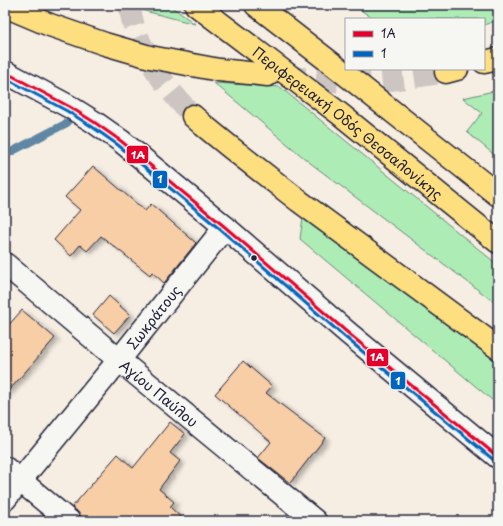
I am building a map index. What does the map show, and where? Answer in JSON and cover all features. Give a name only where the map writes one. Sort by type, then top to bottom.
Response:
[{"type":"highway","name":"Περιφερειακή Οδός Θεσσαλονίκης","points":[[196,5],[340,114],[498,242]]},
{"type":"highway","points":[[256,5],[498,195]]},
{"type":"highway","points":[[5,6],[50,25],[105,44],[150,57],[219,70],[268,75]]},
{"type":"highway","points":[[485,62],[498,59]]},
{"type":"highway","points":[[193,116],[299,201],[498,348]]},
{"type":"street","points":[[5,72],[70,107],[94,122],[142,158],[498,458]]},
{"type":"street","name":"Σωκράτους","points":[[5,499],[13,474],[119,360],[225,227]]},
{"type":"street","name":"Αγίου Παύλου","points":[[5,264],[315,521]]},
{"type":"street","points":[[13,474],[69,521]]},
{"type":"green space","points":[[122,5],[169,5],[195,24]]},
{"type":"green space","points":[[353,5],[498,5],[498,20],[485,25],[485,18],[372,18]]},
{"type":"green space","points":[[214,83],[280,87],[498,265],[498,305],[309,162]]},
{"type":"green space","points":[[498,90],[498,158],[467,132],[482,113],[463,98]]},
{"type":"green space","points":[[304,210],[498,353],[498,405],[300,239]]},
{"type":"building","points":[[93,166],[145,211],[151,204],[196,243],[164,283],[152,272],[150,275],[101,236],[87,251],[80,245],[71,256],[54,240],[80,210],[65,197]]},
{"type":"building","points":[[109,296],[130,315],[114,333],[93,315]]},
{"type":"building","points":[[22,310],[55,338],[5,395],[5,329]]},
{"type":"building","points":[[243,361],[272,386],[266,393],[325,438],[290,483],[258,458],[271,442],[215,394]]},
{"type":"building","points":[[170,422],[185,434],[170,453],[180,461],[159,489],[174,502],[170,507],[185,521],[81,521],[81,516],[72,507],[118,454],[133,468]]},
{"type":"waterway","points":[[5,155],[67,123]]},
{"type":"tunnel","points":[[129,5],[135,29],[152,65],[167,86],[193,116]]},
{"type":"tunnel","points":[[283,76],[337,81],[369,82],[446,72]]},
{"type":"transit line","name":"1Α","points":[[5,72],[70,107],[121,141],[225,227],[348,333],[498,457]]},
{"type":"transit line","name":"1","points":[[5,78],[67,111],[118,145],[222,231],[345,337],[495,461]]}]
